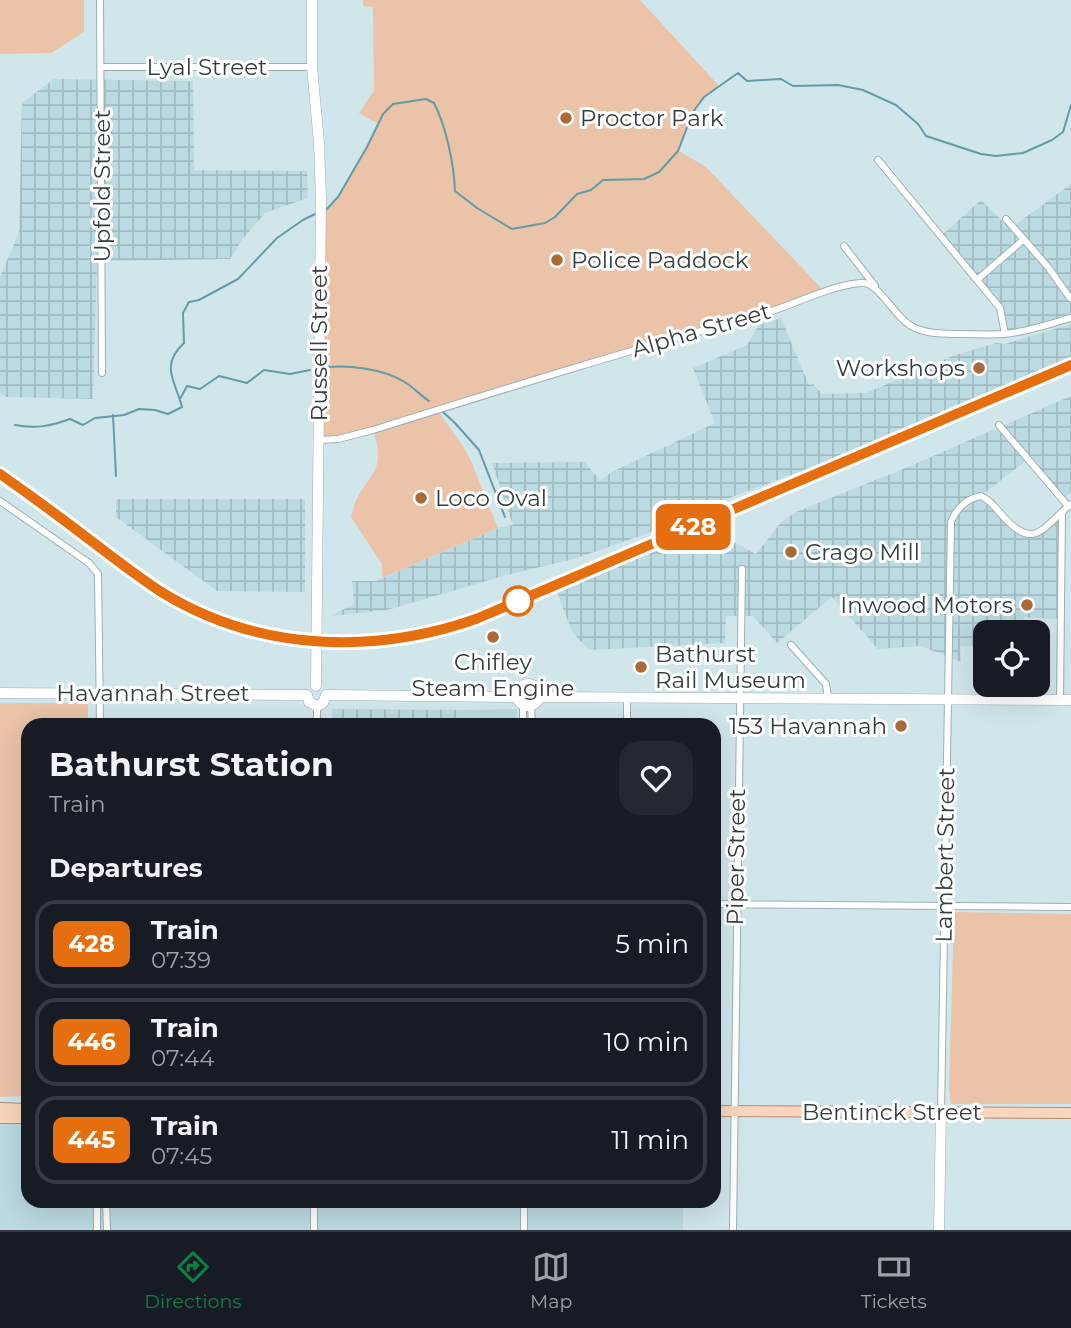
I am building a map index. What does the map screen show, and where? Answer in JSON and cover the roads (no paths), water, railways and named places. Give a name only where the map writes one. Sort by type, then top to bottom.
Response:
[{"type":"main road","points":[[0,1108],[21,1109]]},
{"type":"main road","name":"Bentinck Street","points":[[721,1111],[1071,1113]]},
{"type":"main road","points":[[0,1118],[21,1118]]},
{"type":"street","name":"Upfold Street","points":[[100,0],[102,373]]},
{"type":"street","name":"Russell Street","points":[[312,0],[312,67],[321,198],[316,686]]},
{"type":"street","name":"Lyal Street","points":[[102,67],[312,67]]},
{"type":"street","points":[[878,160],[1000,308],[1005,334]]},
{"type":"street","points":[[1006,219],[1048,267],[1070,298]]},
{"type":"street","points":[[978,279],[1022,240]]},
{"type":"street","points":[[844,246],[896,315],[912,327],[948,334],[1005,334],[1071,318]]},
{"type":"street","name":"Alpha Street","points":[[319,440],[338,439],[366,432],[595,360],[768,313],[824,291],[864,282],[875,287]]},
{"type":"street","points":[[999,425],[1069,505],[1062,512],[1060,699]]},
{"type":"street","name":"Lambert Street","points":[[939,1230],[951,522],[964,503],[981,496],[987,499],[1015,530],[1026,535],[1039,531],[1062,512]]},
{"type":"street","points":[[0,501],[96,570],[99,579],[100,718]]},
{"type":"street","name":"Piper Street","points":[[733,1230],[741,569]]},
{"type":"street","points":[[791,645],[826,684],[828,698]]},
{"type":"street","points":[[326,695],[523,703],[536,703],[539,697],[536,688],[526,684],[520,687],[523,703],[523,718]]},
{"type":"street","points":[[317,706],[309,702],[309,690],[316,686],[322,688],[326,695]]},
{"type":"street","name":"Havannah Street","points":[[0,692],[307,695]]},
{"type":"street","points":[[317,706],[323,703],[326,695]]},
{"type":"street","points":[[627,696],[627,718]]},
{"type":"street","points":[[539,697],[1071,699]]},
{"type":"street","points":[[523,703],[529,718]]},
{"type":"street","points":[[317,706],[317,718]]},
{"type":"street","points":[[721,904],[1071,907]]},
{"type":"street","points":[[97,1208],[97,1230]]},
{"type":"street","points":[[106,1208],[107,1230]]},
{"type":"street","points":[[314,1208],[314,1230]]},
{"type":"street","points":[[524,1208],[524,1230]]},
{"type":"waterway","points":[[324,212],[338,197],[383,114],[393,104],[426,99],[434,103],[446,134],[455,191],[512,229],[545,223],[555,217],[577,194],[591,190],[603,180],[644,179],[659,172],[678,151],[693,112],[704,97],[738,73],[747,81],[781,79],[793,86],[838,85],[863,90],[896,105],[918,124],[926,136],[981,154],[996,156],[1023,153],[1052,140],[1063,132],[1071,105]]},
{"type":"waterway","points":[[15,425],[43,426],[70,419],[83,425],[95,418],[124,415],[139,409],[168,414],[182,407],[171,367],[176,351],[184,343],[183,313],[189,302],[199,300],[238,279],[277,238],[315,214]]},
{"type":"waterway","points":[[327,367],[356,367],[386,373],[406,383],[429,401]]},
{"type":"waterway","points":[[180,399],[187,386],[200,389],[219,376],[247,383],[264,370],[290,374],[310,370]]},
{"type":"waterway","points":[[443,412],[479,450],[505,517]]},
{"type":"waterway","points":[[113,415],[116,476]]},
{"type":"railway","points":[[0,474],[144,580],[200,612],[237,627],[277,636],[357,642],[397,638],[437,631],[476,619],[1071,365]]},
{"type":"train","name":"428","points":[[0,474],[164,594],[202,613],[261,633],[309,642],[377,642],[429,634],[476,619],[1071,365]]},
{"type":"place","name":"Proctor Park","points":[[566,118]]},
{"type":"place","name":"Police Paddock","points":[[557,260]]},
{"type":"place","name":"Workshops","points":[[979,368]]},
{"type":"place","name":"Loco Oval","points":[[421,498]]},
{"type":"place","name":"Crago Mill","points":[[791,552]]},
{"type":"place","name":"Inwood Motors","points":[[1027,605]]},
{"type":"place","name":"Chifley Steam Engine","points":[[493,637]]},
{"type":"place","name":"Bathurst Rail Museum","points":[[641,667]]},
{"type":"place","name":"153 Havannah","points":[[901,726]]}]
